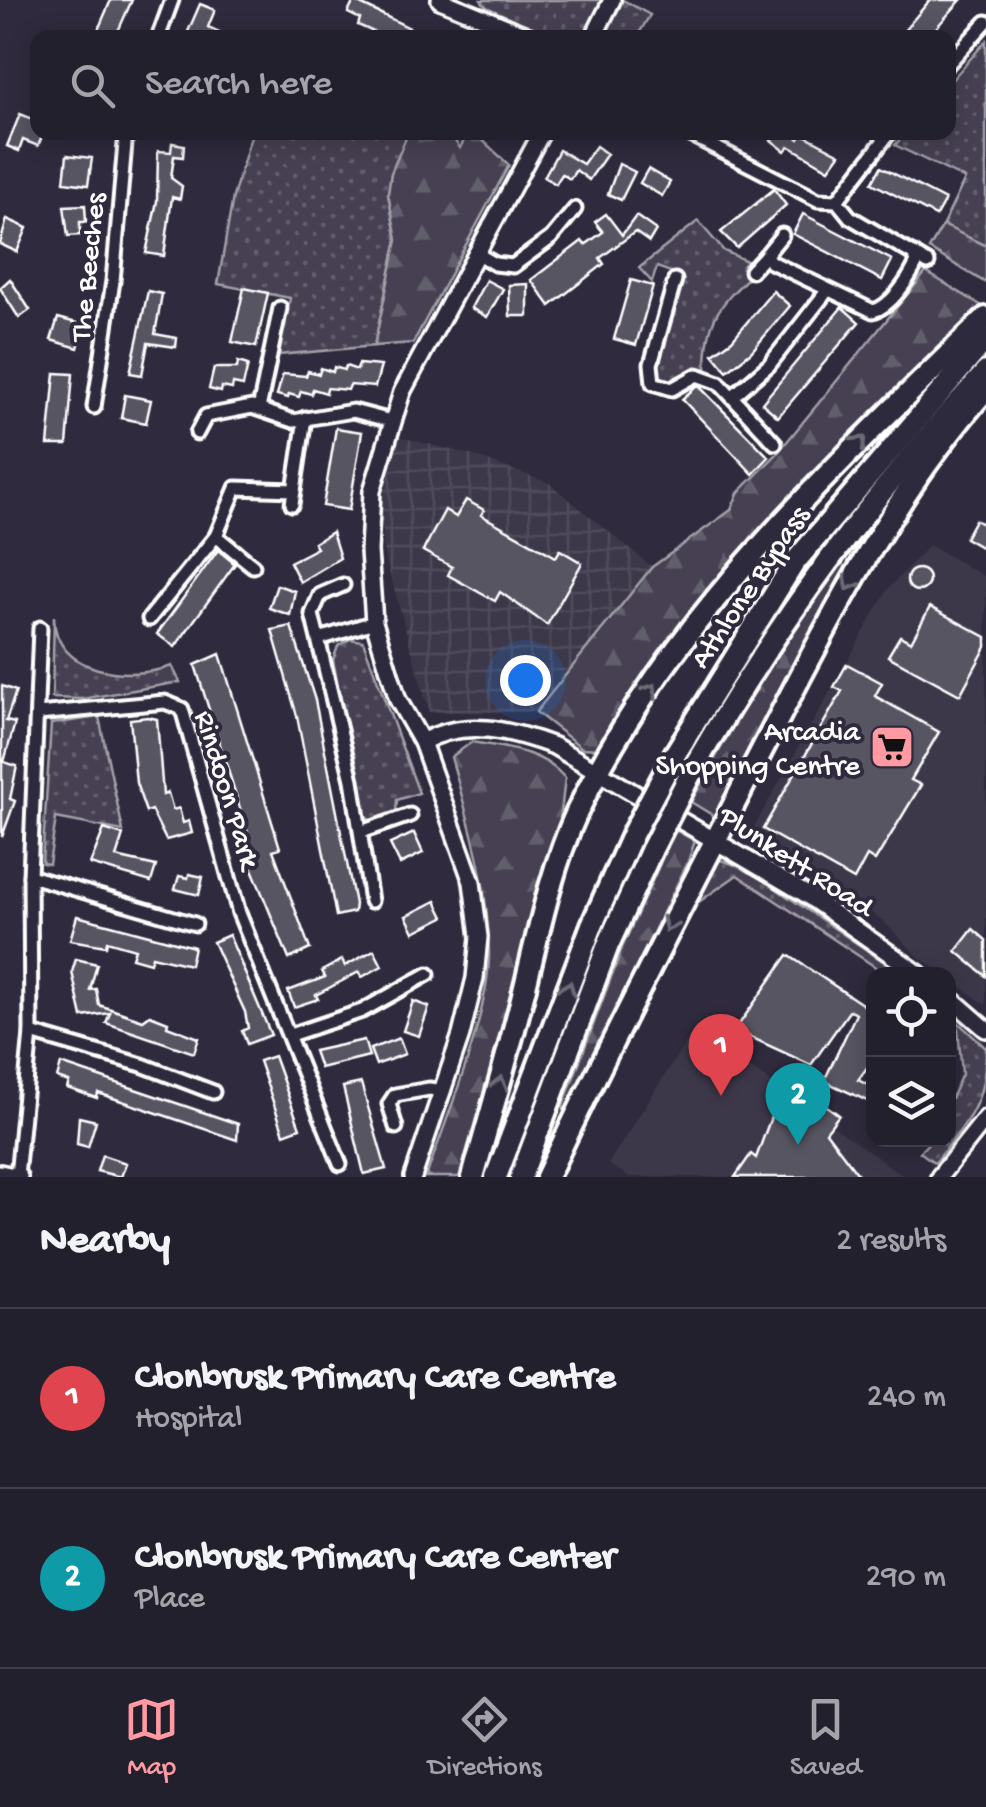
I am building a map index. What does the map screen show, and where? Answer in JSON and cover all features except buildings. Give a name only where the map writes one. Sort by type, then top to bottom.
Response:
[{"type":"highway","points":[[473,1177],[566,838],[598,772],[680,646],[736,577],[862,439],[986,318]]},
{"type":"highway","name":"Athlone Bypass","points":[[496,1177],[592,925],[633,833],[675,754],[794,562],[986,339]]},
{"type":"highway","name":"Athlone Bypass","points":[[521,1177],[608,945],[696,765],[744,682],[842,536],[902,462],[986,372]]},
{"type":"highway","points":[[548,1177],[670,922],[849,584],[918,478],[986,390]]},
{"type":"street","points":[[161,30],[172,0]]},
{"type":"street","points":[[440,0],[461,4],[516,30]]},
{"type":"street","points":[[597,30],[612,0]]},
{"type":"street","points":[[956,55],[986,22]]},
{"type":"street","name":"The Beeches","points":[[94,406],[125,140]]},
{"type":"street","points":[[413,1177],[444,1092],[475,978],[478,923],[472,882],[422,742],[398,700],[374,622],[368,552],[371,502],[391,421],[423,350],[538,140]]},
{"type":"street","points":[[701,140],[818,200],[836,201],[850,217],[928,263]]},
{"type":"street","points":[[836,201],[884,140]]},
{"type":"street","points":[[476,253],[495,264],[513,266],[551,238],[576,209]]},
{"type":"street","points":[[751,271],[782,235]]},
{"type":"street","points":[[764,256],[863,308],[880,310],[916,266],[914,252]]},
{"type":"street","points":[[675,280],[651,364],[653,383],[672,390],[702,375],[733,396],[775,442]]},
{"type":"street","points":[[733,396],[769,365],[828,291]]},
{"type":"street","points":[[259,409],[280,308]]},
{"type":"street","points":[[197,433],[206,416],[259,409],[289,421],[357,411],[391,421]]},
{"type":"street","points":[[292,504],[305,418]]},
{"type":"street","points":[[150,619],[216,536],[236,488],[294,490]]},
{"type":"street","points":[[216,536],[253,566]]},
{"type":"street","points":[[343,585],[324,591],[314,604],[372,901]]},
{"type":"street","points":[[319,638],[374,622]]},
{"type":"street","points":[[0,1173],[18,1177],[31,1034],[30,876],[40,628]]},
{"type":"street","name":"Rindoon Park","points":[[38,714],[165,702],[180,706],[239,913],[290,1036]]},
{"type":"street","name":"Plunkett Road","points":[[422,742],[442,731],[515,731],[554,746],[804,893],[909,967]]},
{"type":"street","points":[[361,832],[410,815]]},
{"type":"street","points":[[30,876],[195,924]]},
{"type":"street","points":[[340,1164],[290,1036],[362,1011],[428,974]]},
{"type":"street","points":[[956,1002],[980,1019],[986,1029]]},
{"type":"street","points":[[31,1034],[142,1065],[213,1092]]},
{"type":"street","points":[[396,1127],[390,1104],[395,1094],[429,1089],[444,1092]]},
{"type":"street","points":[[940,1177],[984,1117]]},
{"type":"shaded area","points":[[400,437],[471,455],[549,483],[652,567],[536,712],[429,712],[385,557],[380,506]]},
{"type":"shaded area","name":"Arcadia Shopping Centre","points":[[929,545],[986,577],[986,1005],[956,984],[956,967],[933,967],[882,920],[751,832],[888,589]]},
{"type":"shaded area","points":[[695,1028],[905,1177],[629,1177],[608,1164]]},
{"type":"green space","points":[[481,0],[602,0],[586,30],[540,30],[486,7]]},
{"type":"green space","points":[[623,0],[650,15],[641,30],[608,30]]},
{"type":"green space","points":[[986,41],[986,246],[943,225],[965,179],[895,145],[900,140],[956,140],[956,75]]},
{"type":"green space","points":[[250,140],[405,140],[391,174],[388,194],[397,240],[374,346],[278,355],[290,298],[218,284],[233,197]]},
{"type":"green space","points":[[405,140],[454,140],[460,148],[464,140],[482,140],[509,165],[413,343],[374,346],[397,240],[388,194],[391,173]]},
{"type":"green space","points":[[698,221],[724,251],[747,261],[742,268],[751,275],[716,316],[708,338],[706,369],[665,381],[658,376],[656,363],[682,276],[657,267],[652,282],[639,268]]},
{"type":"green space","points":[[943,225],[986,246],[986,283],[929,249]]},
{"type":"green space","points":[[926,272],[982,306],[777,511],[671,644],[598,749],[582,748],[536,712],[652,567],[731,510],[738,493],[776,455]]},
{"type":"green space","points":[[867,525],[872,529],[714,816],[691,802],[774,661]]},
{"type":"green space","points":[[54,616],[57,636],[80,662],[97,669],[136,673],[172,666],[180,682],[82,699],[52,698]]},
{"type":"green space","points":[[350,639],[363,641],[419,793],[397,800],[396,813],[372,823],[363,812],[333,660],[338,646]]},
{"type":"green space","points":[[99,717],[123,831],[56,818],[49,864],[42,863],[51,724]]},
{"type":"green space","points":[[472,742],[534,756],[565,778],[558,839],[459,1177],[426,1177],[465,1066],[487,979],[488,929],[482,879],[451,757]]},
{"type":"green space","points":[[675,830],[695,841],[687,864],[565,1112],[563,1106],[622,948]]},
{"type":"green space","points":[[721,860],[747,869],[892,967],[875,967],[737,875],[686,911],[711,866]]},
{"type":"green space","points":[[956,1020],[986,1048],[979,1098],[956,1136],[956,1087],[962,1074]]},
{"type":"green space","points":[[925,1147],[948,1147],[935,1163],[920,1152]]},
{"type":"place","name":"Arcadia Shopping Centre","points":[[892,747]]},
{"type":"place","name":"Clonbrusk Primary Care Centre","points":[[721,1096]]},
{"type":"place","name":"Clonbrusk Primary Care Center","points":[[798,1145]]}]
